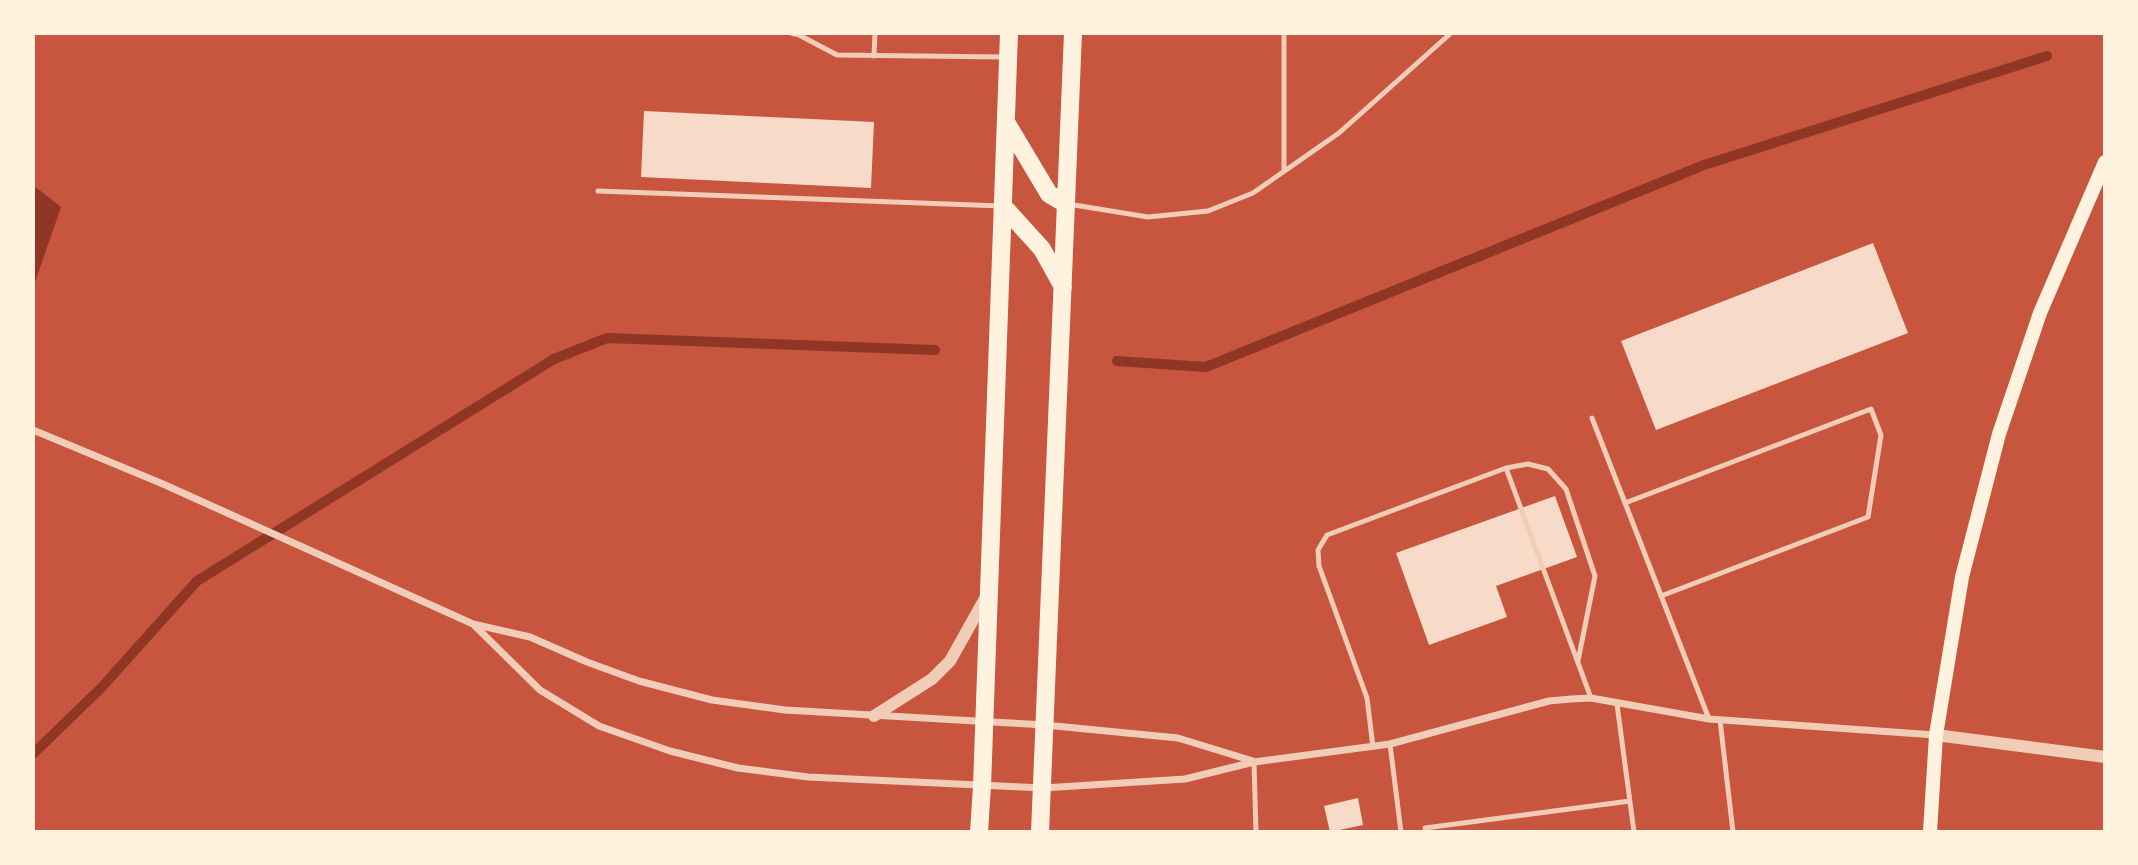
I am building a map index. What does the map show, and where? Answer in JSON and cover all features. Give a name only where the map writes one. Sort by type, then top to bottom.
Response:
[{"type":"main road","points":[[979,832],[1009,33]]},
{"type":"main road","points":[[1040,832],[1073,33]]},
{"type":"main road","points":[[1006,121],[1049,194],[1066,204]]},
{"type":"main road","points":[[1930,832],[1936,735],[1962,577],[1998,434],[2040,313],[2105,162]]},
{"type":"main road","points":[[1003,206],[1042,248],[1063,288]]},
{"type":"street","points":[[33,430],[163,484],[473,624],[530,637],[639,681],[712,700],[785,710],[1045,725],[1178,738],[1254,762]]},
{"type":"street","points":[[874,716],[932,680],[950,661],[989,592]]},
{"type":"street","points":[[473,624],[541,690],[599,726],[670,751],[738,768],[807,777],[1043,788],[1185,779],[1254,762],[1390,744],[1549,701],[1591,698],[1709,719],[1936,735],[2105,757]]},
{"type":"lane","points":[[791,33],[837,55],[1008,57]]},
{"type":"lane","points":[[874,55],[875,33]]},
{"type":"lane","points":[[1284,33],[1284,171]]},
{"type":"lane","points":[[1066,204],[1148,217],[1208,211],[1253,193],[1339,133],[1451,33]]},
{"type":"lane","points":[[598,191],[1003,206]]},
{"type":"lane","points":[[1625,503],[1871,409],[1881,435],[1868,517],[1661,596]]},
{"type":"lane","points":[[1592,418],[1709,719]]},
{"type":"lane","points":[[1373,747],[1367,698],[1318,566],[1318,550],[1327,535],[1506,468],[1528,464],[1548,469],[1566,489],[1595,576],[1578,661]]},
{"type":"lane","points":[[1506,468],[1591,698]]},
{"type":"lane","points":[[1616,704],[1634,832]]},
{"type":"lane","points":[[1720,720],[1733,832]]},
{"type":"lane","points":[[1390,744],[1401,832]]},
{"type":"lane","points":[[1254,762],[1256,832]]},
{"type":"lane","points":[[1425,828],[1630,801]]},
{"type":"shaded area","points":[[33,185],[61,207],[33,288]]},
{"type":"building","points":[[644,111],[874,122],[871,188],[641,177]]},
{"type":"building","points":[[1873,243],[1908,333],[1656,430],[1621,341]]},
{"type":"building","points":[[1555,496],[1577,557],[1496,586],[1507,617],[1429,645],[1396,553]]},
{"type":"building","points":[[1358,798],[1363,825],[1330,832],[1324,806]]},
{"type":"waterway","points":[[1117,361],[1206,367],[1704,165],[2047,56]]},
{"type":"waterway","points":[[33,754],[102,687],[197,581],[554,359],[607,338],[935,350]]}]
